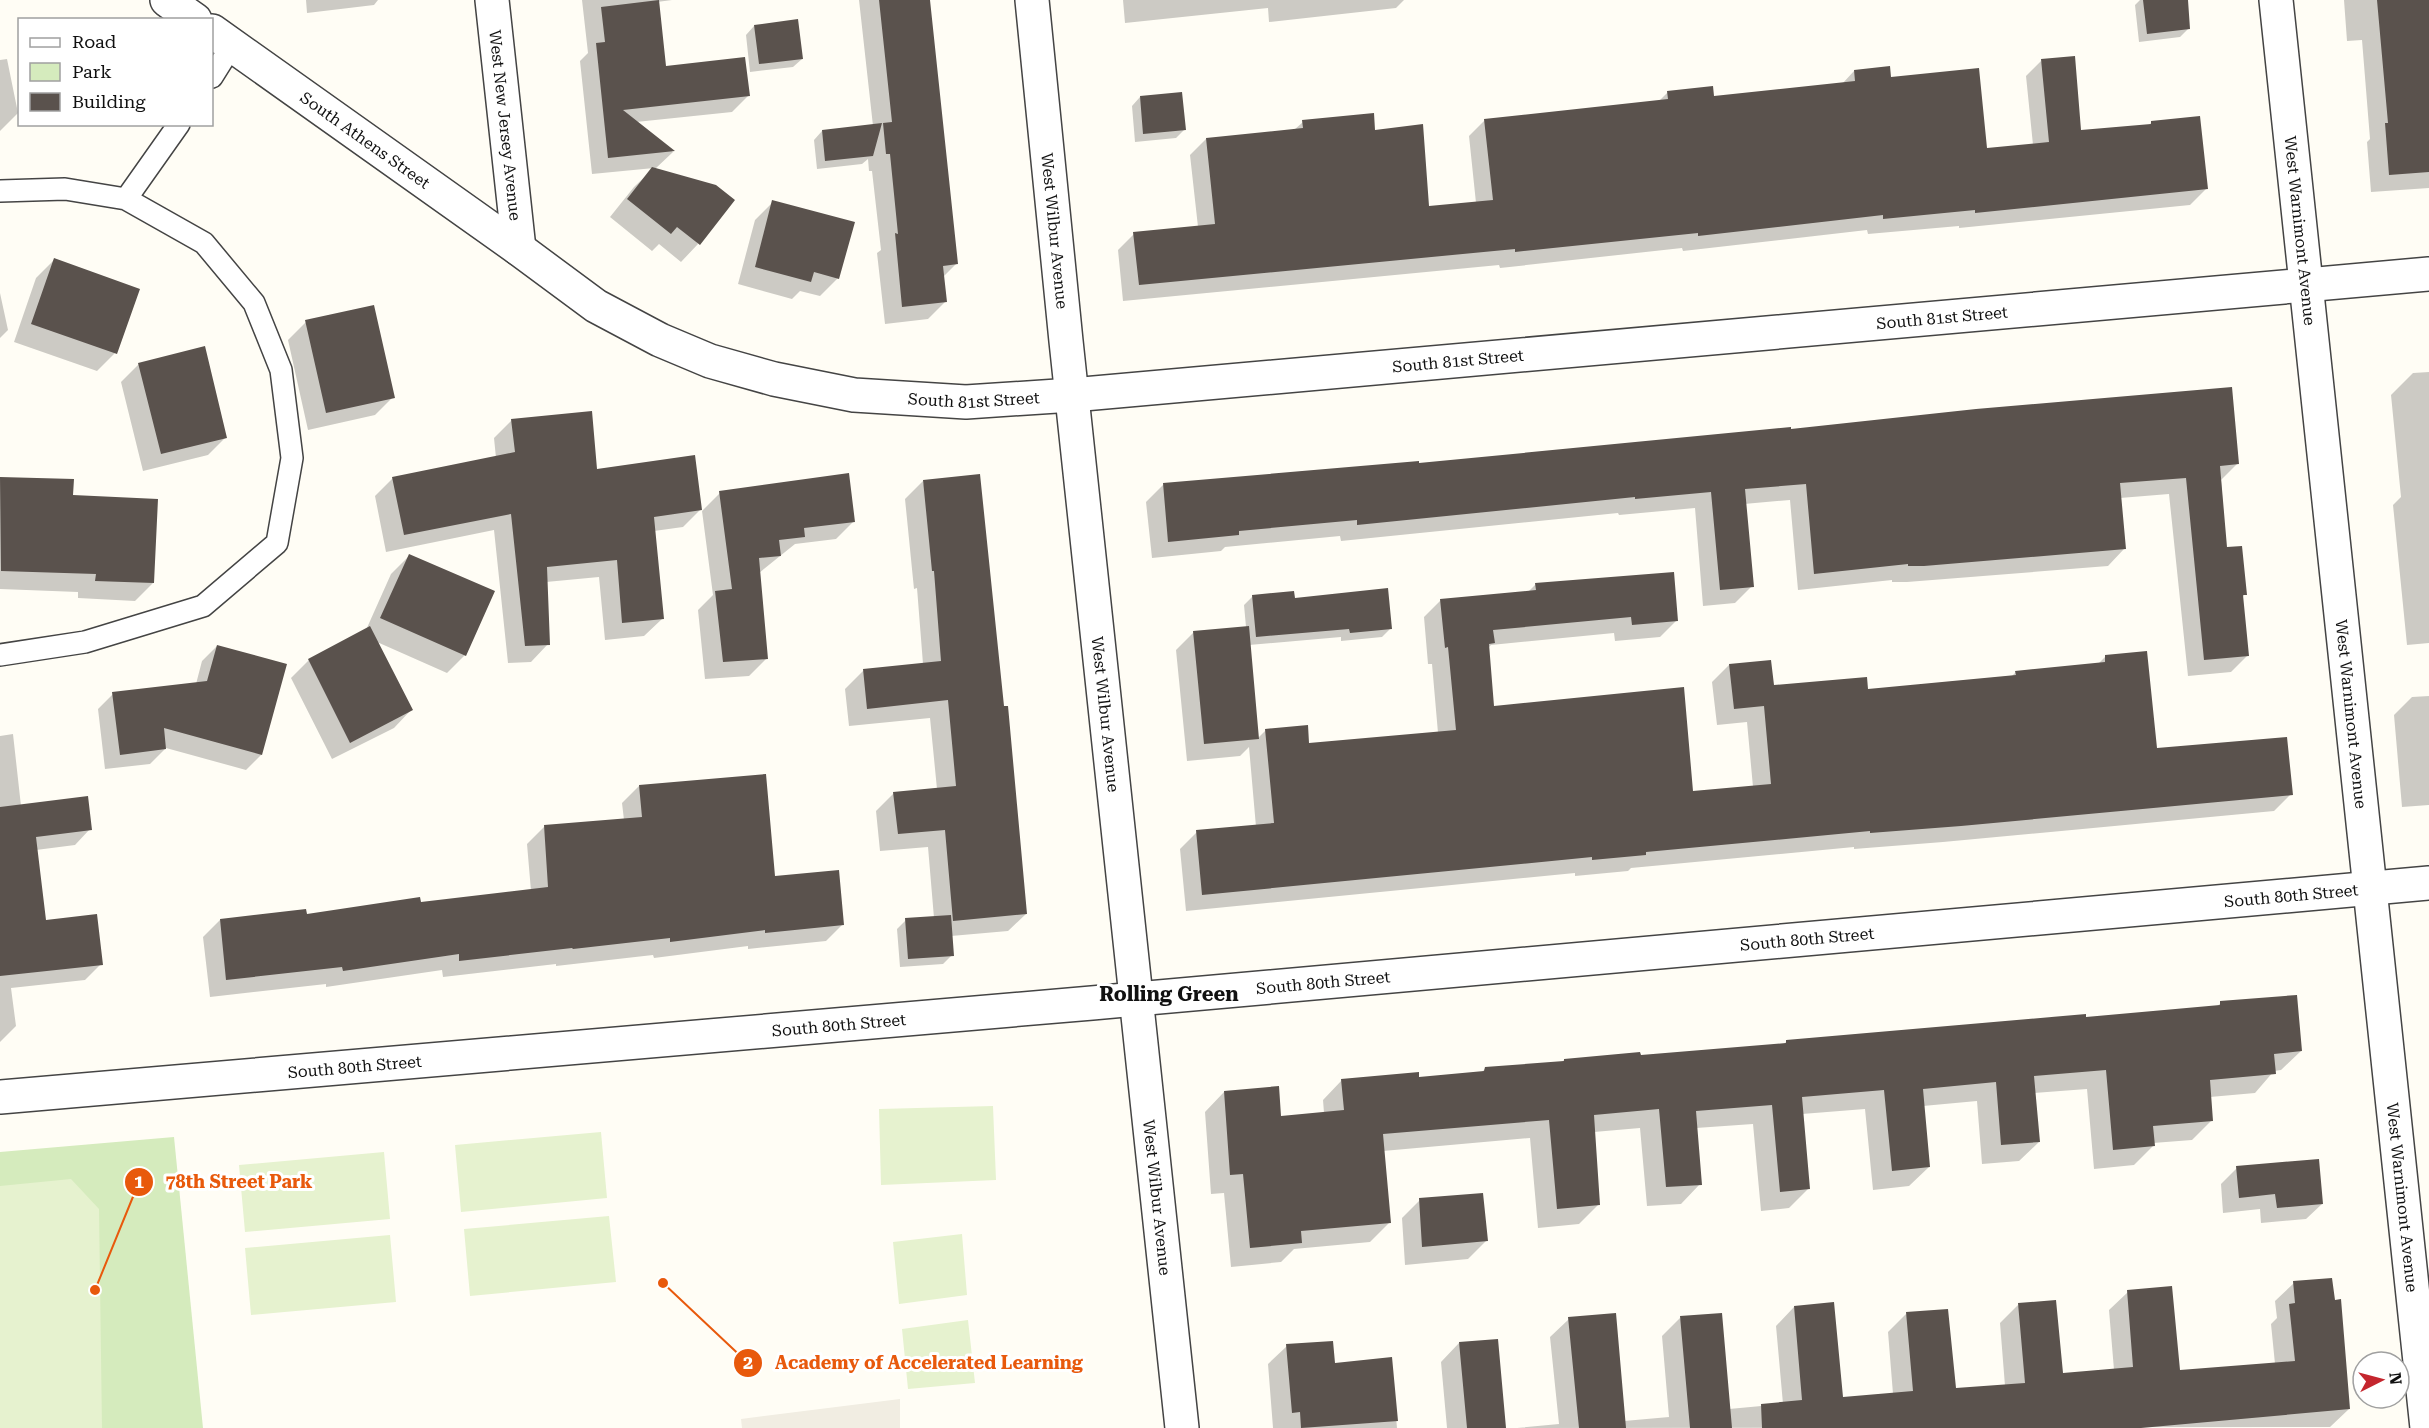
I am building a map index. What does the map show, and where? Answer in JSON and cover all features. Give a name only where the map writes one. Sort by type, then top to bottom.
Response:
[{"type":"street","points":[[167,0],[192,18]]},
{"type":"street","name":"West New Jersey Avenue","points":[[492,0],[519,249]]},
{"type":"street","name":"West Wilbur Avenue","points":[[1032,0],[1182,1428]]},
{"type":"street","name":"West Warnimont Avenue","points":[[2276,0],[2427,1428]]},
{"type":"street","name":"South Athens Street","points":[[222,38],[519,249]]},
{"type":"street","name":"South 81st Street","points":[[519,249],[596,306],[660,340],[710,361],[774,379],[854,395],[966,402],[1072,395],[2429,274]]},
{"type":"street","name":"South 80th Street","points":[[0,1097],[1136,999],[2429,883]]},
{"type":"lane","points":[[213,73],[222,38]]},
{"type":"lane","points":[[126,199],[178,126]]},
{"type":"lane","points":[[0,191],[65,189],[126,199],[204,243],[254,303],[281,370],[292,458],[277,543],[203,606],[85,642],[0,656]]},
{"type":"green space","points":[[993,1106],[996,1180],[881,1185],[879,1109]]},
{"type":"green space","points":[[601,1132],[607,1198],[461,1212],[455,1145]]},
{"type":"green space","points":[[174,1137],[203,1428],[0,1428],[0,1152]]},
{"type":"green space","points":[[384,1152],[390,1219],[245,1232],[239,1165]]},
{"type":"green space","points":[[71,1179],[99,1209],[102,1428],[0,1428],[0,1186]]},
{"type":"green space","points":[[609,1216],[616,1282],[470,1296],[464,1229]]},
{"type":"green space","points":[[962,1234],[967,1295],[899,1304],[893,1242]]},
{"type":"green space","points":[[390,1235],[396,1302],[251,1315],[245,1248]]},
{"type":"green space","points":[[968,1320],[975,1383],[908,1389],[902,1329]]},
{"type":"shaded area","points":[[900,1399],[900,1428],[742,1428],[741,1419]]},
{"type":"building","points":[[659,0],[666,66],[745,57],[750,96],[623,110],[675,151],[608,158],[596,43],[605,42],[601,7]]},
{"type":"building","points":[[879,0],[930,0],[958,264],[943,266],[947,302],[902,307],[890,154],[886,154],[883,123],[892,122]]},
{"type":"building","points":[[2143,0],[2188,0],[2190,29],[2147,34]]},
{"type":"building","points":[[2377,0],[2429,0],[2429,172],[2389,175],[2385,123],[2388,123]]},
{"type":"building","points":[[798,19],[803,59],[759,64],[754,25]]},
{"type":"building","points":[[2075,56],[2081,130],[2151,124],[2151,121],[2200,116],[2208,189],[1975,213],[1975,210],[1883,219],[1883,215],[1698,236],[1698,233],[1515,252],[1515,249],[1139,285],[1133,232],[1215,224],[1206,138],[1303,128],[1302,120],[1374,113],[1375,130],[1423,124],[1429,206],[1493,200],[1484,119],[1668,99],[1667,91],[1713,86],[1714,96],[1855,81],[1854,70],[1890,66],[1891,77],[1979,68],[1987,148],[2049,142],[2041,59]]},
{"type":"building","points":[[1182,92],[1186,130],[1143,134],[1140,96]]},
{"type":"building","points":[[882,123],[873,156],[825,161],[822,130]]},
{"type":"building","points":[[652,167],[716,185],[735,200],[700,245],[677,227],[671,234],[627,199]]},
{"type":"building","points":[[772,200],[855,222],[839,279],[814,272],[811,282],[755,267]]},
{"type":"building","points":[[54,258],[140,289],[117,354],[31,324]]},
{"type":"building","points":[[374,305],[395,398],[326,413],[305,320]]},
{"type":"building","points":[[205,346],[227,438],[161,454],[138,363]]},
{"type":"building","points":[[2232,387],[2239,464],[2220,466],[2227,547],[2242,546],[2247,595],[2243,595],[2249,656],[2204,660],[2186,478],[2120,483],[2126,549],[1924,566],[1908,566],[1908,564],[1814,574],[1806,484],[1745,489],[1754,587],[1720,590],[1711,492],[1635,499],[1635,497],[1357,525],[1357,520],[1239,531],[1239,535],[1168,542],[1163,483],[1419,461],[1419,463],[1791,427],[1791,429],[1976,409]]},
{"type":"building","points":[[592,411],[597,469],[695,455],[702,510],[654,517],[664,619],[622,623],[617,560],[547,567],[550,645],[525,646],[511,514],[404,535],[392,477],[515,452],[511,419]]},
{"type":"building","points":[[849,473],[855,522],[804,528],[805,537],[779,540],[781,556],[759,558],[768,659],[723,662],[715,591],[732,589],[719,491]]},
{"type":"building","points":[[980,474],[1004,706],[1008,706],[1027,914],[953,921],[945,830],[898,834],[893,792],[956,786],[948,700],[867,709],[863,669],[941,661],[934,571],[932,571],[923,480]]},
{"type":"building","points":[[0,477],[74,479],[73,495],[158,499],[154,583],[95,581],[96,574],[1,571]]},
{"type":"building","points":[[409,554],[495,591],[466,656],[380,618]]},
{"type":"building","points":[[1674,572],[1678,621],[1632,625],[1631,617],[1493,630],[1495,643],[1489,644],[1494,706],[1684,687],[1693,791],[1771,784],[1764,706],[1734,709],[1729,664],[1771,660],[1774,685],[1867,677],[1868,689],[2016,675],[2015,671],[2105,662],[2105,655],[2147,651],[2157,748],[2287,737],[2293,795],[1961,826],[1870,833],[1870,831],[1646,852],[1646,855],[1592,860],[1592,857],[1202,895],[1196,830],[1274,823],[1265,729],[1308,725],[1309,743],[1456,730],[1448,647],[1445,648],[1440,599],[1536,590],[1535,583]]},
{"type":"building","points":[[1388,588],[1392,629],[1350,633],[1349,629],[1256,637],[1252,595],[1294,591],[1295,598]]},
{"type":"building","points":[[370,626],[413,710],[350,743],[308,659]]},
{"type":"building","points":[[1249,626],[1259,739],[1204,744],[1193,631]]},
{"type":"building","points":[[217,645],[287,664],[262,755],[164,728],[166,749],[120,755],[112,692],[207,681]]},
{"type":"building","points":[[766,774],[775,876],[839,870],[844,925],[765,933],[765,930],[670,942],[670,938],[459,961],[459,954],[343,971],[342,967],[226,980],[220,919],[306,909],[307,914],[420,897],[421,902],[548,887],[544,825],[642,817],[639,785]]},
{"type":"building","points":[[88,796],[92,830],[36,837],[46,920],[97,914],[103,965],[0,976],[0,807]]},
{"type":"building","points":[[951,915],[954,956],[908,959],[905,918]]},
{"type":"building","points":[[2297,995],[2302,1051],[2274,1054],[2276,1074],[2210,1080],[2213,1121],[2153,1126],[2155,1146],[2113,1150],[2106,1070],[2034,1076],[2040,1142],[2001,1145],[1996,1082],[1923,1089],[1930,1167],[1892,1171],[1884,1090],[1802,1097],[1810,1189],[1780,1192],[1772,1105],[1696,1111],[1702,1185],[1666,1187],[1659,1109],[1594,1115],[1600,1205],[1557,1209],[1549,1120],[1383,1134],[1391,1223],[1301,1231],[1302,1243],[1250,1248],[1243,1174],[1230,1175],[1224,1091],[1279,1086],[1281,1116],[1344,1110],[1341,1079],[1419,1072],[1419,1077],[1484,1071],[1485,1067],[1564,1061],[1564,1059],[1786,1043],[1786,1040],[2086,1014],[2086,1017],[2220,1005],[2220,1001]]},
{"type":"building","points":[[2319,1159],[2323,1204],[2277,1208],[2275,1194],[2239,1198],[2236,1166]]},
{"type":"building","points":[[1483,1193],[1488,1241],[1422,1247],[1419,1198]]},
{"type":"building","points":[[2332,1278],[2335,1300],[2341,1299],[2350,1409],[2141,1428],[1762,1428],[1761,1404],[1802,1400],[1794,1306],[1834,1302],[1843,1397],[1913,1391],[1906,1312],[1948,1309],[1956,1388],[2025,1383],[2018,1303],[2056,1300],[2063,1373],[2133,1367],[2127,1290],[2172,1286],[2180,1370],[2295,1361],[2289,1304],[2295,1303],[2293,1281]]},
{"type":"building","points":[[1616,1313],[1626,1428],[1579,1428],[1568,1317]]},
{"type":"building","points":[[1722,1313],[1732,1428],[1690,1428],[1680,1316]]},
{"type":"building","points":[[1498,1339],[1506,1428],[1467,1428],[1459,1342]]},
{"type":"building","points":[[1333,1341],[1335,1363],[1392,1357],[1398,1421],[1301,1428],[1300,1412],[1292,1413],[1286,1344]]},
{"type":"place","name":"Academy of Accelerated Learning","points":[[663,1283]]},
{"type":"place","name":"78th Street Park","points":[[95,1290]]},
{"type":"district","name":"Rolling Green","points":[[1169,994]]}]
